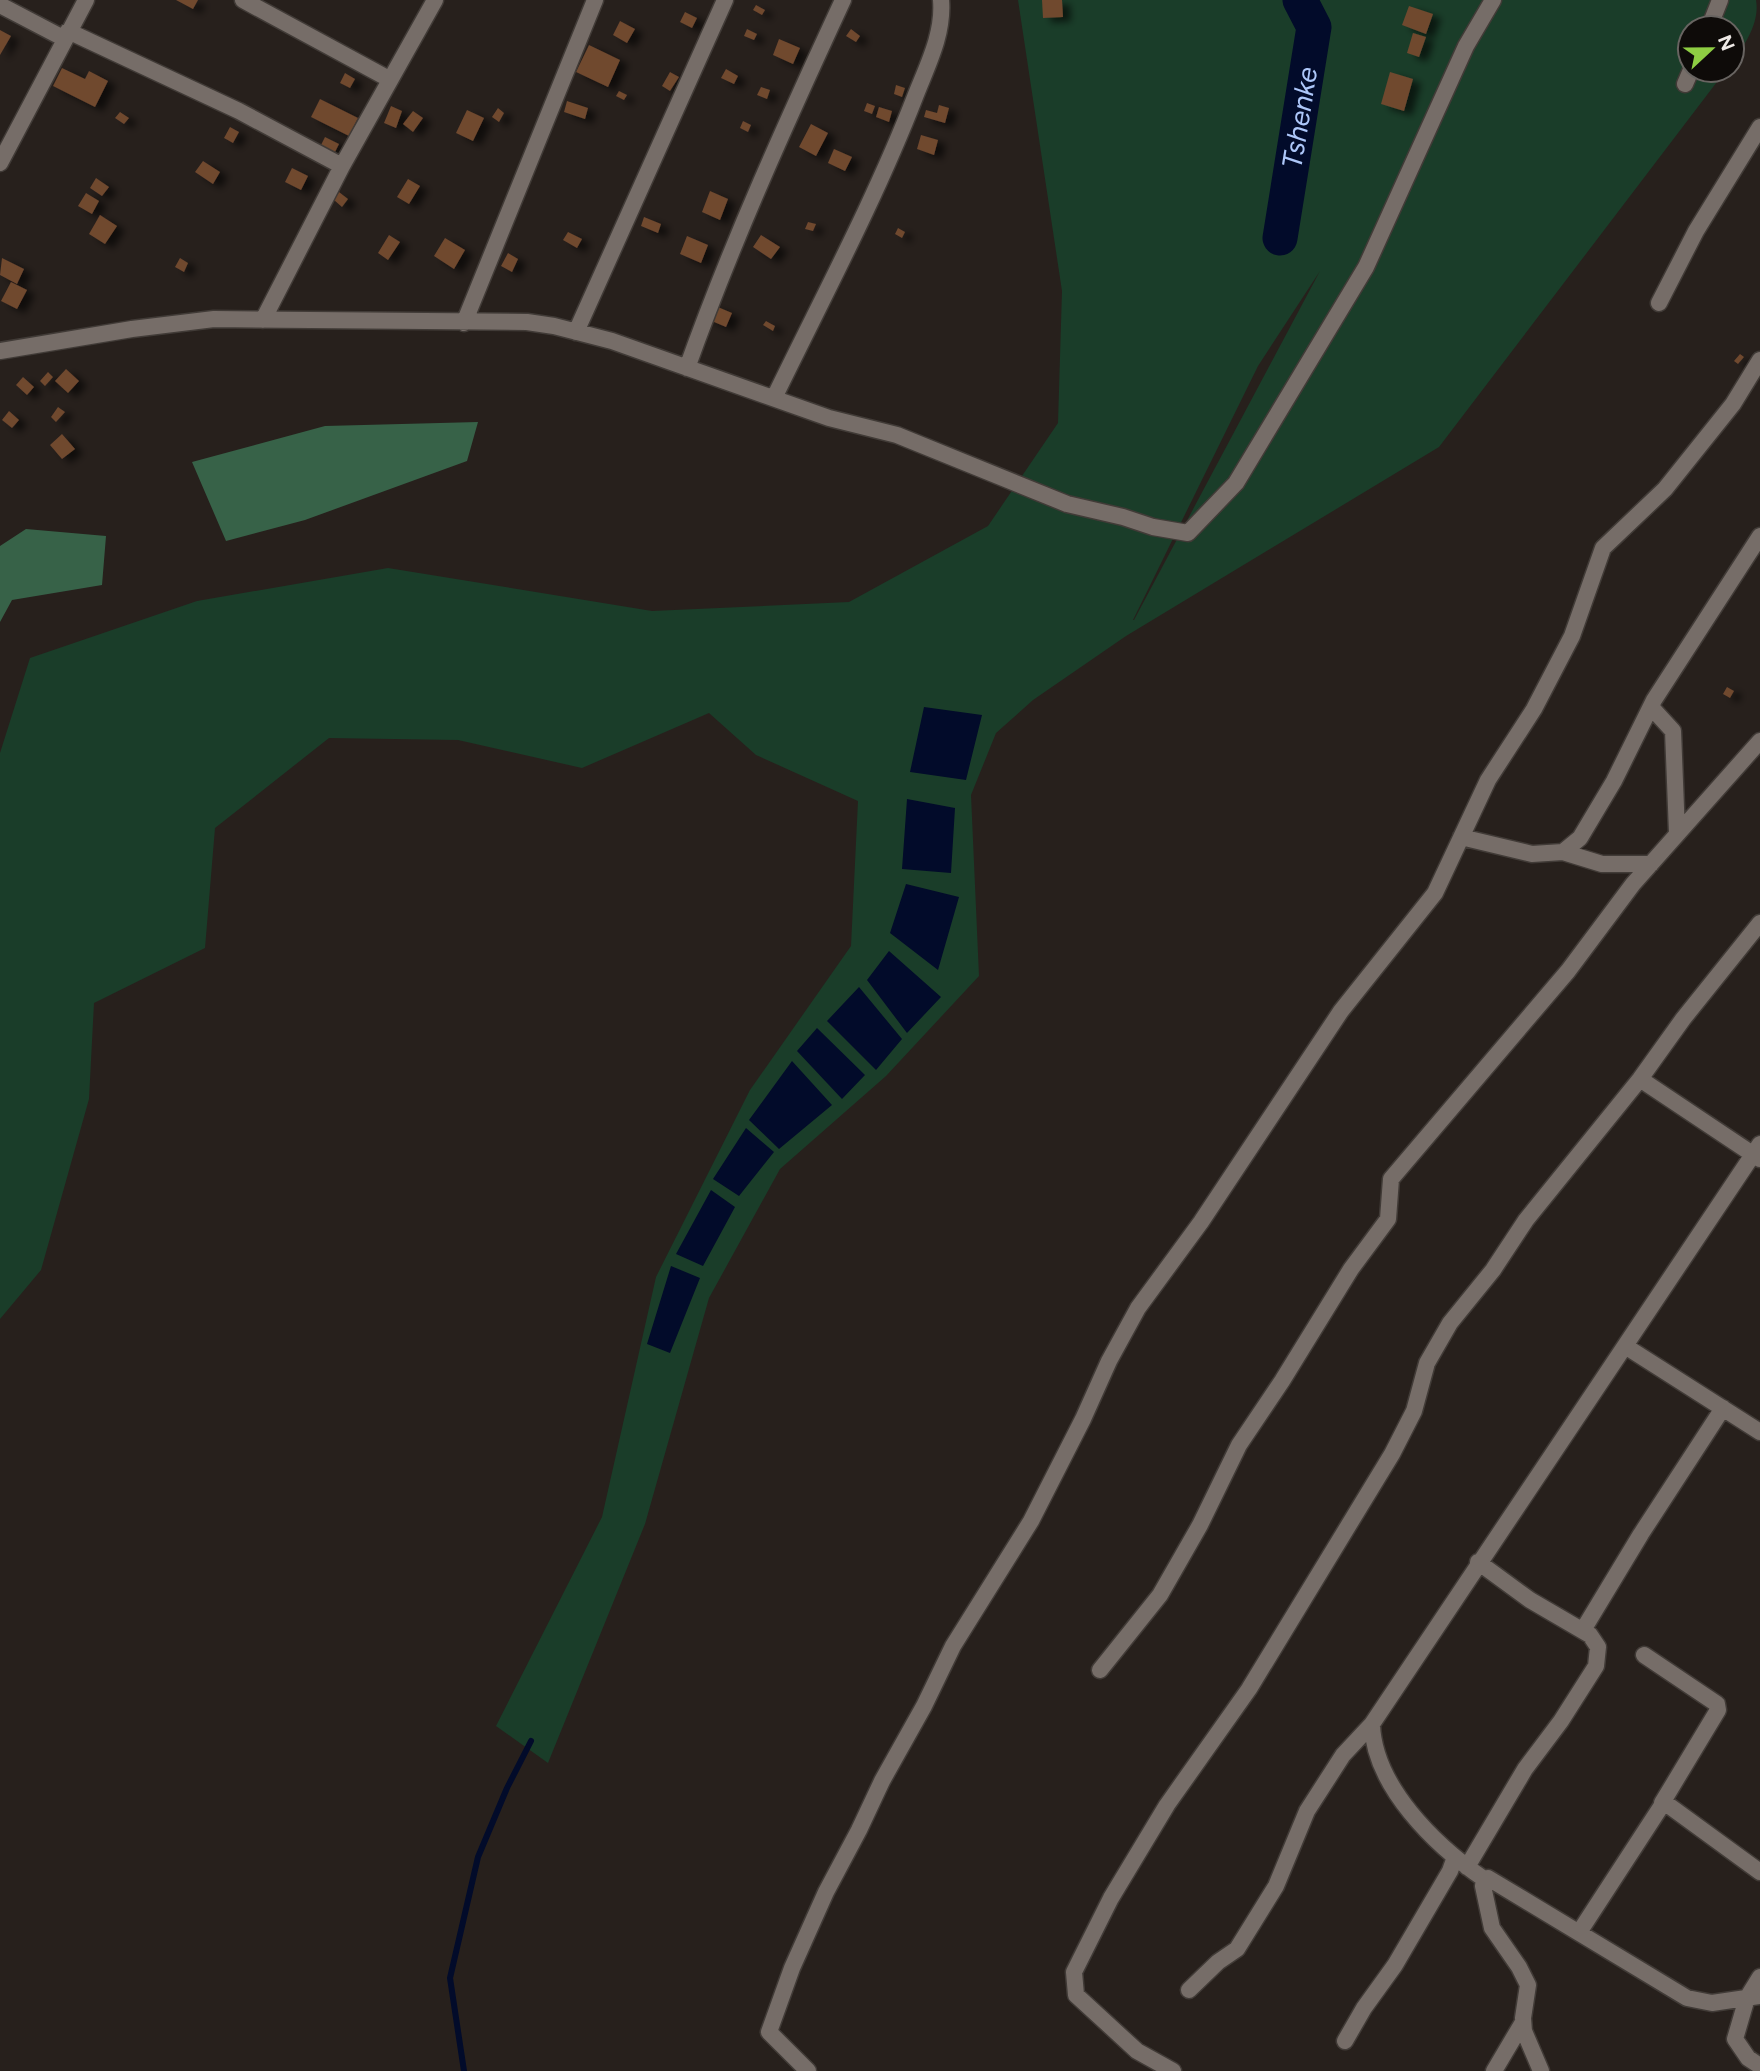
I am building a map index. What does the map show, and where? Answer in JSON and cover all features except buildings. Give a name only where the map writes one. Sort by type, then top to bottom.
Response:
[{"type":"street","points":[[0,163],[86,0]]},
{"type":"street","points":[[243,0],[389,79]]},
{"type":"street","points":[[263,320],[342,166],[435,0]]},
{"type":"street","points":[[464,323],[595,0]]},
{"type":"street","points":[[576,331],[725,0]]},
{"type":"street","points":[[687,368],[729,257],[843,0]]},
{"type":"street","points":[[774,398],[895,149],[937,41],[942,12],[941,0]]},
{"type":"street","points":[[0,352],[145,327],[214,319],[527,322],[612,341],[829,418],[897,435],[1067,504],[1153,527],[1188,533],[1236,483],[1366,267],[1466,46],[1493,0]]},
{"type":"street","points":[[0,5],[239,111],[342,166]]},
{"type":"street","points":[[1659,303],[1696,231],[1760,127]]},
{"type":"street","points":[[808,2071],[769,2032],[792,1968],[826,1892],[882,1781],[924,1706],[953,1646],[1031,1521],[1138,1308],[1201,1222],[1341,1012],[1435,893],[1488,780],[1534,709],[1572,636],[1603,548],[1665,489],[1733,404],[1760,360]]},
{"type":"street","points":[[1563,852],[1580,838],[1685,649],[1760,536]]},
{"type":"street","points":[[1651,707],[1673,731],[1677,833]]},
{"type":"street","points":[[1100,1670],[1160,1595],[1200,1525],[1239,1445],[1351,1269],[1388,1219],[1391,1178],[1568,971],[1633,884],[1760,741]]},
{"type":"street","points":[[1461,837],[1532,854],[1563,852],[1602,864],[1651,864]]},
{"type":"street","points":[[1173,2071],[1137,2051],[1076,1995],[1074,1972],[1091,1934],[1167,1805],[1249,1689],[1392,1454],[1414,1411],[1427,1363],[1450,1323],[1493,1270],[1526,1220],[1640,1079],[1760,923]]},
{"type":"street","points":[[1189,1990],[1218,1962],[1237,1949],[1276,1886],[1307,1811],[1342,1755],[1372,1724],[1478,1562],[1757,1152],[1640,1079]]},
{"type":"street","points":[[1625,1346],[1760,1432]]},
{"type":"street","points":[[1583,1630],[1641,1534],[1723,1408]]},
{"type":"street","points":[[1345,2041],[1364,2008],[1395,1965],[1450,1871],[1461,1862],[1561,1721],[1596,1666],[1598,1647],[1590,1635],[1530,1600],[1478,1562]]},
{"type":"street","points":[[1580,1931],[1718,1710],[1717,1704],[1644,1655]]},
{"type":"street","points":[[1372,1724],[1374,1749],[1401,1798],[1424,1830],[1484,1880]]},
{"type":"street","points":[[1662,1803],[1666,1802],[1760,1872]]},
{"type":"street","points":[[1484,1880],[1491,1878],[1688,1998],[1712,2003],[1754,1997]]},
{"type":"street","points":[[1484,1880],[1484,1894],[1492,1928],[1528,1985],[1523,2022],[1528,2044],[1541,2071]]},
{"type":"street","points":[[1760,1976],[1754,1997],[1735,2039],[1748,2058],[1760,2066]]},
{"type":"street","points":[[1494,2071],[1523,2022]]},
{"type":"street","points":[[1508,2071],[1511,2042]]},
{"type":"green space","points":[[1018,0],[1756,0],[1756,17],[1746,41],[1746,14],[1676,14],[1676,84],[1715,84],[1439,447],[1126,636],[1033,700],[996,733],[971,795],[979,976],[886,1076],[780,1169],[709,1298],[645,1524],[548,1763],[496,1726],[602,1517],[656,1277],[750,1090],[851,946],[858,801],[756,755],[709,713],[582,768],[458,740],[329,738],[215,828],[205,948],[94,1003],[89,1099],[41,1270],[0,1319],[0,753],[30,658],[197,601],[388,568],[652,611],[849,602],[988,526],[1058,423],[1062,291]],"holes":[[[1320,271],[1134,620],[1258,366]]]},
{"type":"green space","points":[[478,422],[467,461],[305,520],[226,541],[192,462],[325,426]]},
{"type":"green space","points":[[26,529],[106,536],[102,585],[12,600],[0,622],[0,546]]},
{"type":"water","points":[[924,707],[982,715],[966,780],[910,772]]},
{"type":"water","points":[[907,799],[955,808],[951,873],[902,869]]},
{"type":"water","points":[[906,884],[959,897],[938,970],[890,933]]},
{"type":"water","points":[[889,951],[941,997],[907,1033],[867,980]]},
{"type":"water","points":[[859,987],[902,1039],[876,1070],[827,1021]]},
{"type":"water","points":[[817,1028],[865,1075],[842,1099],[797,1051]]},
{"type":"water","points":[[792,1061],[832,1105],[779,1149],[749,1120]]},
{"type":"water","points":[[746,1128],[774,1152],[739,1196],[713,1179]]},
{"type":"water","points":[[711,1190],[735,1207],[703,1266],[676,1254]]},
{"type":"water","points":[[671,1266],[700,1278],[670,1353],[647,1344]]},
{"type":"waterway","name":"Tshenke","points":[[1280,238],[1314,27],[1300,0]]},
{"type":"waterway","points":[[464,2071],[450,1978],[478,1857],[507,1788],[531,1741]]}]
